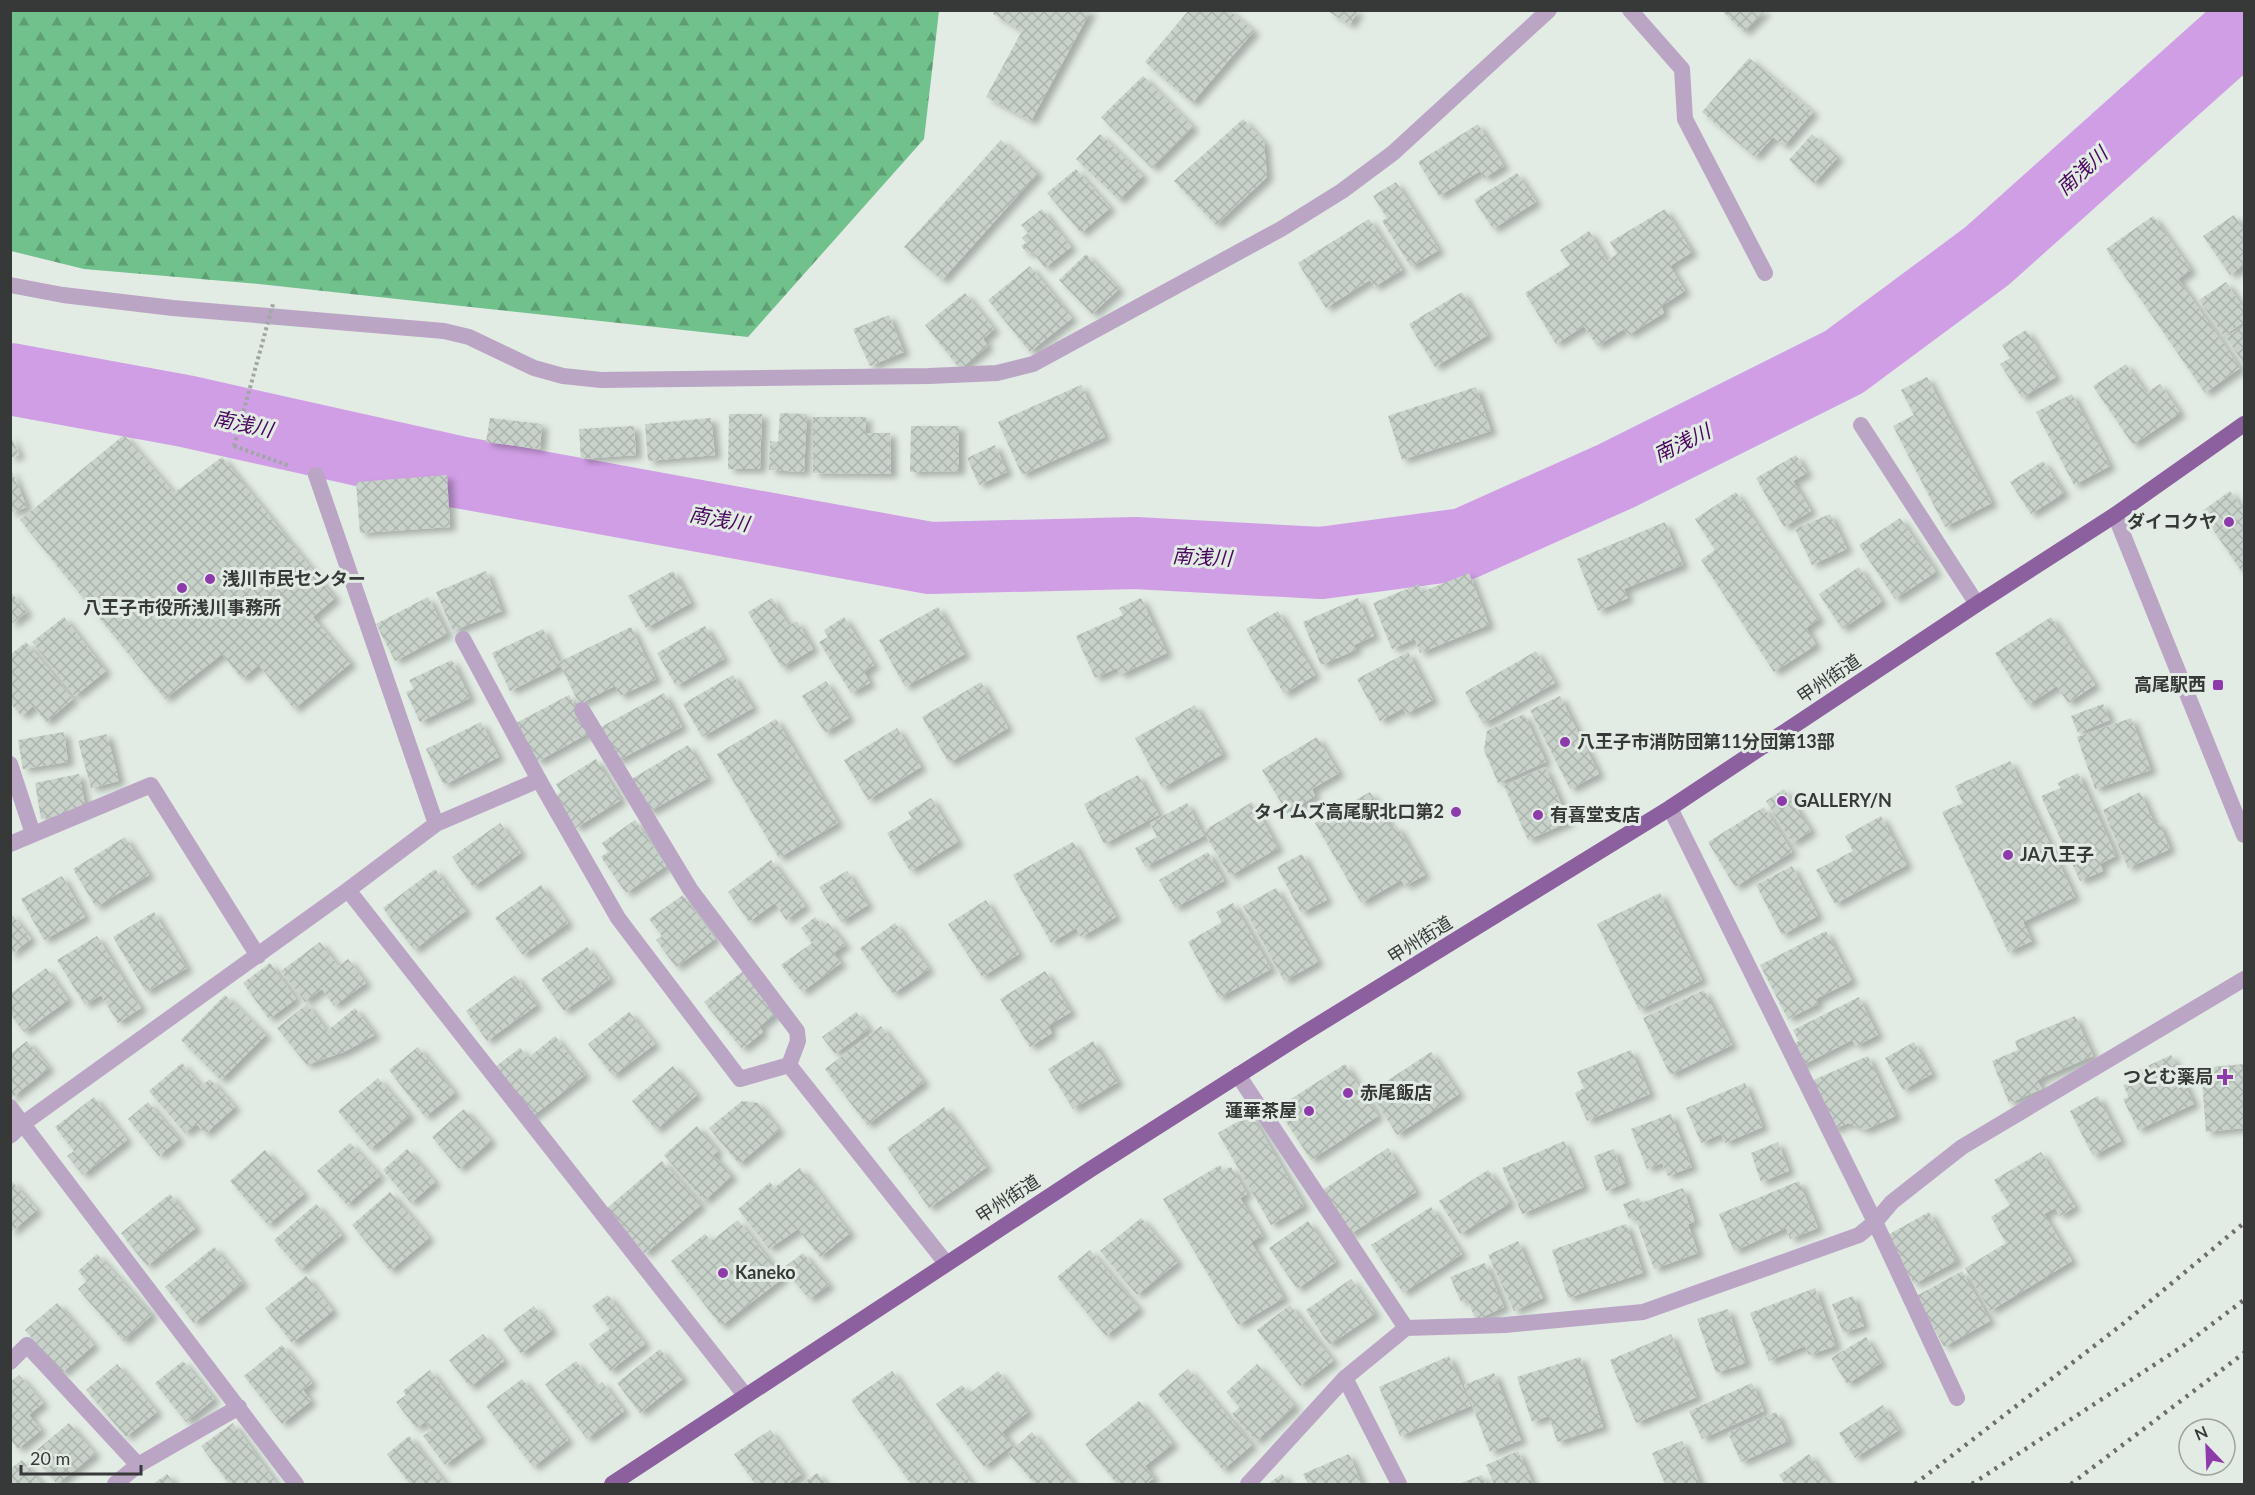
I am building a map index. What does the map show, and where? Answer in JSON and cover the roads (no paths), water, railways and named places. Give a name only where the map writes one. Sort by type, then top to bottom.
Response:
[{"type":"highway","name":"甲州街道","points":[[612,1485],[946,1263],[1238,1075],[1670,808],[2115,515],[2244,424]]},
{"type":"street","points":[[10,285],[63,295],[173,308],[444,331],[469,337],[534,368],[563,376],[601,380],[997,373],[1033,364],[1281,230],[1342,191],[1393,153],[1549,10]]},
{"type":"street","points":[[1630,10],[1682,69],[1685,119],[1765,273]]},
{"type":"street","points":[[1861,425],[1977,604]]},
{"type":"street","points":[[316,475],[436,825]]},
{"type":"street","points":[[2115,515],[2244,836]]},
{"type":"street","points":[[463,639],[539,780],[618,918],[740,1079],[789,1065]]},
{"type":"street","points":[[582,710],[690,889],[791,1020],[797,1031],[798,1041],[789,1065]]},
{"type":"street","points":[[10,764],[33,834]]},
{"type":"street","points":[[10,1136],[24,1123],[258,956],[436,825],[539,780]]},
{"type":"street","points":[[10,844],[151,785],[258,956]]},
{"type":"street","points":[[1670,808],[1875,1222],[1957,1398]]},
{"type":"street","points":[[348,890],[745,1395]]},
{"type":"street","points":[[1248,1485],[1345,1378],[1406,1328],[1505,1325],[1579,1320],[1643,1312],[1859,1235],[1875,1222],[1892,1202],[1962,1147],[2244,979]]},
{"type":"street","points":[[789,1065],[946,1263]]},
{"type":"street","points":[[1238,1075],[1406,1328]]},
{"type":"street","points":[[10,1107],[296,1485]]},
{"type":"street","points":[[10,1362],[27,1345],[138,1465]]},
{"type":"street","points":[[1345,1378],[1399,1485]]},
{"type":"street","points":[[115,1485],[138,1465],[238,1407]]},
{"type":"waterway","name":"南浅川","points":[[10,379],[185,411],[458,472],[930,558],[1135,553],[1321,563],[1464,544],[1616,476],[1844,362],[1987,256],[2244,26]]},
{"type":"railway","points":[[1915,1484],[2124,1323],[2244,1223]]},
{"type":"railway","points":[[1972,1484],[2183,1346],[2244,1300]]},
{"type":"railway","points":[[2071,1484],[2244,1353]]},
{"type":"place","name":"ダイコクヤ","points":[[2229,522]]},
{"type":"place","name":"浅川市民センター","points":[[210,579]]},
{"type":"place","name":"八王子市役所浅川事務所","points":[[182,588]]},
{"type":"place","name":"高尾駅西","points":[[2218,685]]},
{"type":"place","name":"八王子市消防団第11分団第13部","points":[[1565,742]]},
{"type":"place","name":"GALLERY/N","points":[[1782,801]]},
{"type":"place","name":"タイムズ高尾駅北口第2","points":[[1456,812]]},
{"type":"place","name":"有喜堂支店","points":[[1538,815]]},
{"type":"place","name":"JA八王子","points":[[2008,855]]},
{"type":"place","name":"つとむ薬局","points":[[2225,1077]]},
{"type":"place","name":"赤尾飯店","points":[[1348,1093]]},
{"type":"place","name":"蓮華茶屋","points":[[1309,1111]]},
{"type":"place","name":"Kaneko","points":[[723,1273]]}]
